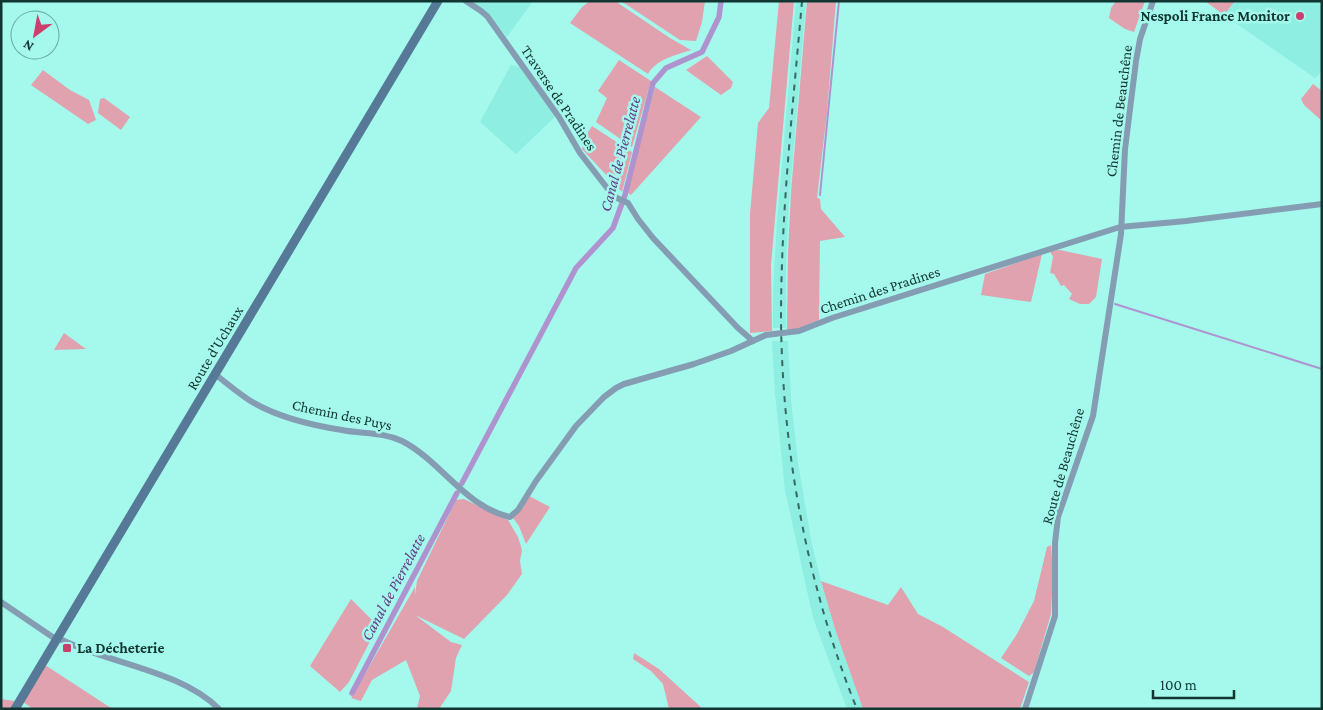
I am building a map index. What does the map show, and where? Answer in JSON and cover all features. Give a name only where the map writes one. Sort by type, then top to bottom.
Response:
[{"type":"main road","name":"Route d'Uchaux","points":[[15,709],[438,1]]},
{"type":"street","name":"Traverse de Pradines","points":[[466,1],[487,16],[560,117],[580,153],[612,193],[632,207],[638,219],[653,238],[752,341]]},
{"type":"street","name":"Chemin de Beauchêne","points":[[1120,227],[1125,149],[1136,61],[1140,39],[1153,1]]},
{"type":"street","name":"Chemin des Pradines","points":[[510,517],[518,510],[576,426],[604,397],[624,384],[694,364],[771,334],[799,331],[826,320],[1120,227],[1186,221],[1322,204]]},
{"type":"street","name":"Route de Beauchêne","points":[[1025,709],[1055,616],[1058,517],[1093,416],[1120,227]]},
{"type":"street","name":"Chemin des Puys","points":[[215,374],[248,399],[277,413],[328,428],[377,434],[401,441],[425,456],[469,496],[502,515],[510,517]]},
{"type":"street","points":[[1,602],[57,639],[187,686],[212,702],[219,709]]},
{"type":"shaded area","points":[[469,1],[533,1],[507,37],[486,12]]},
{"type":"shaded area","points":[[590,1],[615,1],[691,50],[661,61],[648,74],[570,23],[582,7]]},
{"type":"shaded area","points":[[621,1],[705,1],[702,22],[696,41],[680,40]]},
{"type":"shaded area","points":[[779,1],[794,1],[771,265],[772,331],[750,333],[750,214],[758,123],[769,108]]},
{"type":"shaded area","points":[[796,1],[806,1],[789,204],[786,260],[786,328],[773,328],[777,221]]},
{"type":"shaded area","points":[[807,1],[836,1],[827,112],[817,198],[820,199],[821,209],[845,237],[820,241],[819,320],[796,330],[787,329],[788,252],[791,192]]},
{"type":"shaded area","points":[[1116,1],[1145,1],[1134,32],[1125,29],[1109,18],[1111,8]]},
{"type":"shaded area","points":[[1205,1],[1235,1],[1224,15]]},
{"type":"shaded area","points":[[1235,1],[1322,1],[1322,71],[1315,78],[1224,15]]},
{"type":"shaded area","points":[[707,56],[733,82],[731,88],[721,95],[686,70]]},
{"type":"shaded area","points":[[619,60],[651,81],[632,147],[596,122],[607,98],[598,91]]},
{"type":"shaded area","points":[[511,65],[523,68],[556,116],[516,154],[480,122]]},
{"type":"shaded area","points":[[43,70],[70,90],[89,100],[96,120],[88,124],[31,85]]},
{"type":"shaded area","points":[[1313,84],[1322,91],[1322,121],[1304,105],[1301,99]]},
{"type":"shaded area","points":[[655,87],[701,117],[631,195],[627,192]]},
{"type":"shaded area","points":[[104,98],[130,117],[121,130],[98,113],[100,99]]},
{"type":"shaded area","points":[[592,126],[632,152],[622,192],[582,149],[585,137]]},
{"type":"shaded area","points":[[1060,250],[1102,259],[1096,297],[1089,304],[1080,304],[1069,299],[1072,294],[1064,285],[1061,286],[1054,274],[1050,273],[1053,257],[1050,251]]},
{"type":"shaded area","points":[[1042,254],[1031,302],[981,295],[985,274]]},
{"type":"shaded area","points":[[64,333],[86,349],[54,350]]},
{"type":"shaded area","points":[[772,341],[788,341],[791,400],[798,463],[812,545],[835,629],[863,709],[847,709],[813,618],[785,490],[775,393]]},
{"type":"shaded area","points":[[529,496],[550,507],[526,544],[519,526],[513,518]]},
{"type":"shaded area","points":[[464,499],[508,520],[518,537],[522,550],[520,561],[522,574],[507,595],[464,639],[415,615],[451,642],[462,645],[456,658],[451,691],[439,709],[417,709],[420,696],[406,660],[372,680],[361,701],[351,698],[415,587],[415,595],[417,581],[456,500]]},
{"type":"shaded area","points":[[1051,545],[1053,573],[1051,614],[1034,672],[1029,676],[1001,658],[1017,634],[1034,601],[1047,547]]},
{"type":"shaded area","points":[[821,581],[888,605],[901,587],[918,614],[943,627],[1029,682],[1020,709],[863,709],[835,629]]},
{"type":"shaded area","points":[[351,599],[378,626],[349,682],[340,692],[310,666]]},
{"type":"shaded area","points":[[634,653],[659,669],[703,709],[669,709],[663,684],[651,671],[633,659]]},
{"type":"shaded area","points":[[45,665],[111,709],[33,709],[23,702]]},
{"type":"shaded area","points":[[1,699],[15,701],[10,709],[1,709]]},
{"type":"waterway","name":"Canal de Pierrelatte","points":[[462,483],[576,268],[613,228],[625,195],[653,83],[666,68],[702,52],[719,17],[721,1]]},
{"type":"waterway","points":[[820,195],[839,1]]},
{"type":"waterway","points":[[1115,304],[1322,369]]},
{"type":"waterway","name":"Canal de Pierrelatte","points":[[352,693],[457,493]]},
{"type":"railway","points":[[802,1],[783,239],[781,318],[786,417],[792,467],[811,566],[839,662],[857,709]]},
{"type":"place","name":"Nespoli France Monitor","points":[[1300,16]]},
{"type":"place","name":"La Décheterie","points":[[67,648]]}]
